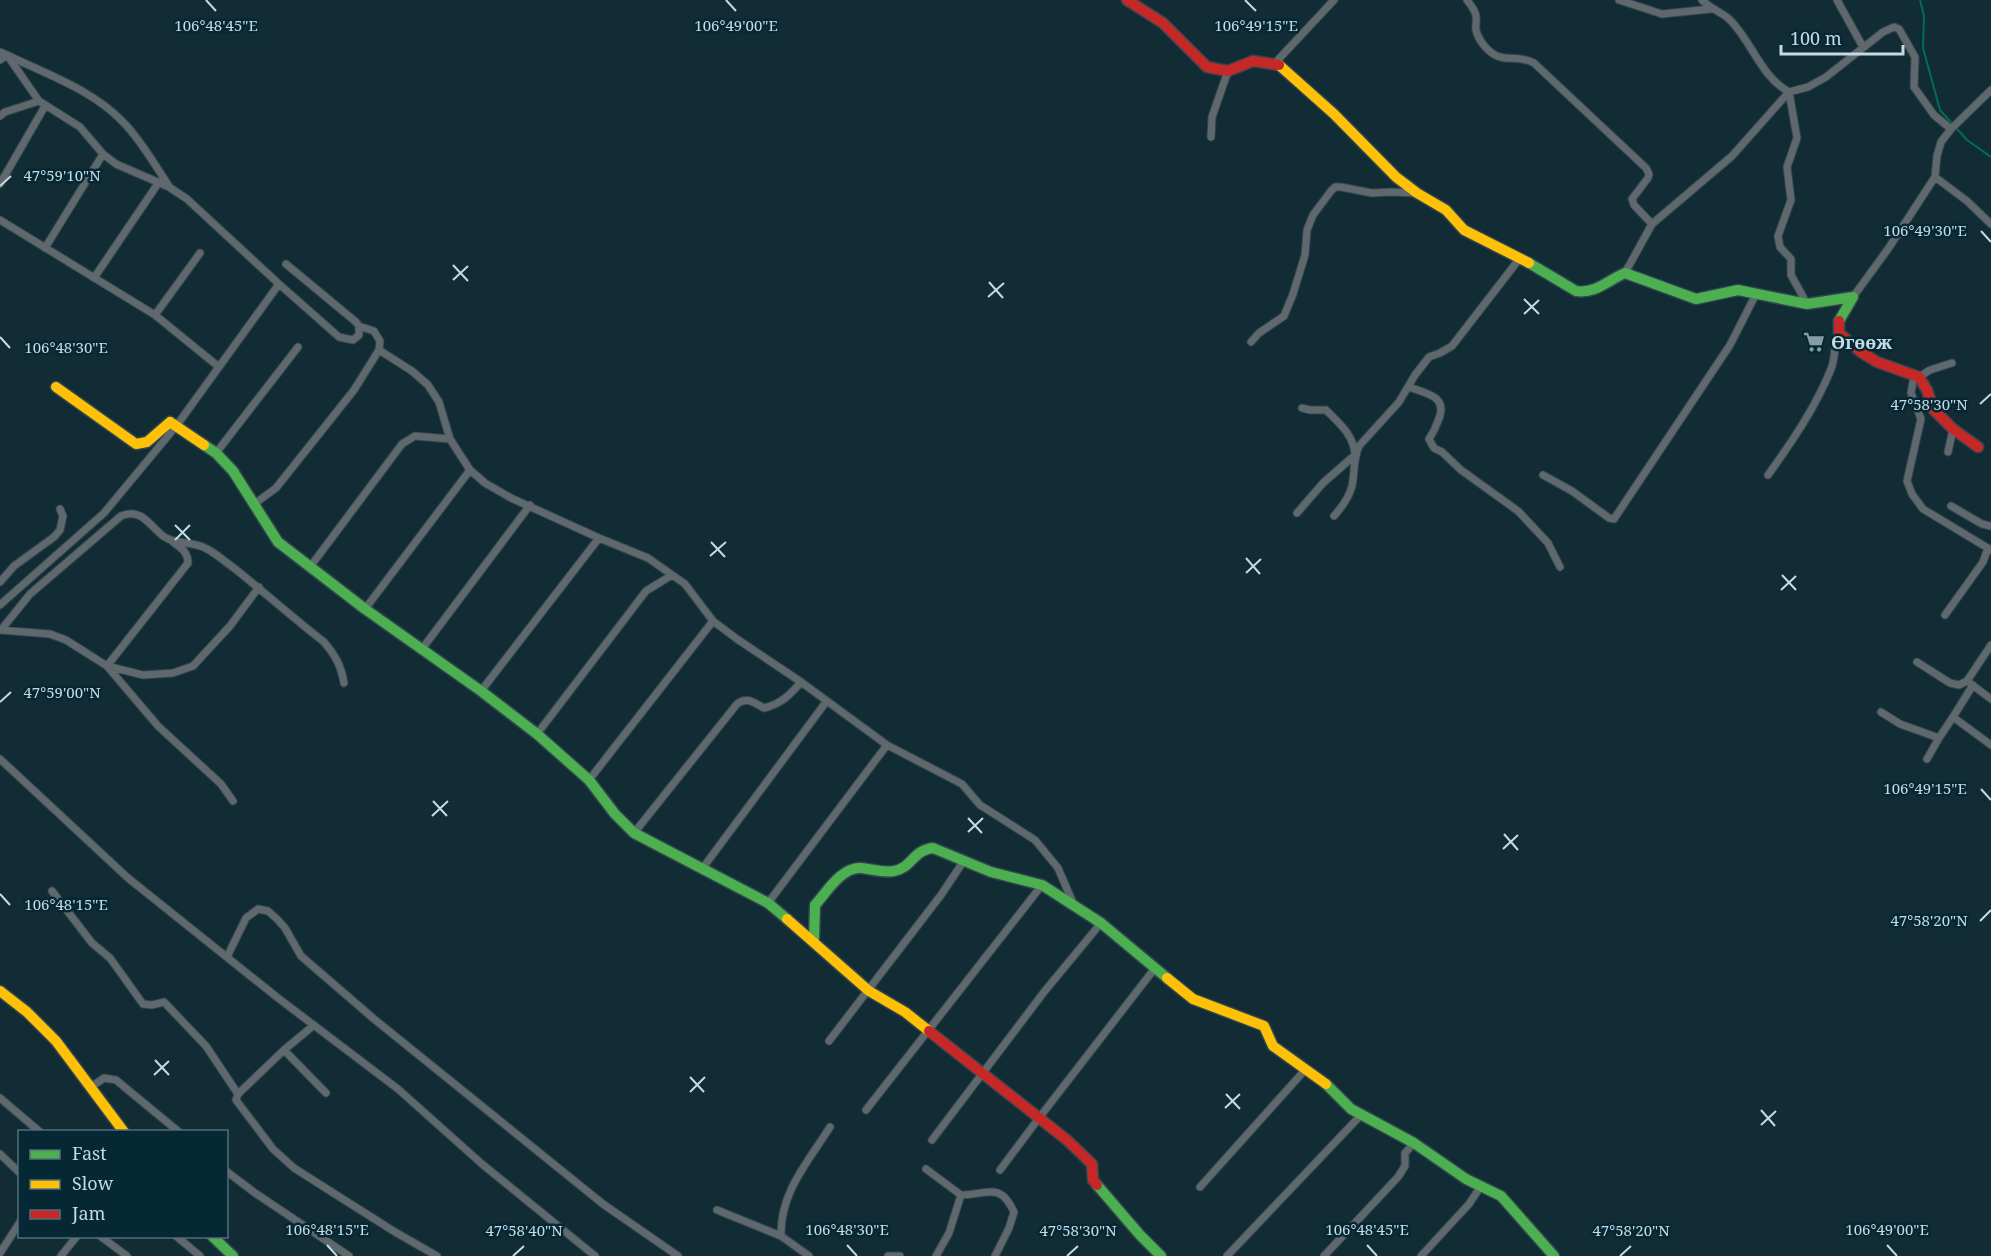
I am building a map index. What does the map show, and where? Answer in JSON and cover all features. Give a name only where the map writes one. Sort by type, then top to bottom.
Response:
[{"type":"street","points":[[1127,0],[1163,23],[1207,67],[1228,71],[1253,61],[1275,63],[1289,73],[1396,177],[1446,210],[1464,230],[1520,258],[1576,291],[1585,293],[1598,289],[1610,279],[1625,273],[1652,224],[1732,156],[1789,92],[1808,87],[1826,77],[1883,32],[1894,27],[1899,29],[1915,57],[1914,87],[1934,115],[1951,129]]},
{"type":"street","points":[[1275,63],[1334,0]]},
{"type":"street","points":[[1467,0],[1477,18],[1475,28],[1479,38],[1487,48],[1498,57],[1524,58],[1534,63],[1646,168],[1648,178],[1632,199],[1634,206],[1652,224]]},
{"type":"street","points":[[1618,0],[1662,14],[1711,9]]},
{"type":"street","points":[[1702,0],[1711,9],[1728,18],[1772,80],[1789,92],[1797,138],[1787,167],[1791,200],[1778,236],[1780,247],[1791,260],[1791,274],[1807,304]]},
{"type":"street","points":[[1837,0],[1863,47]]},
{"type":"street","points":[[0,60],[4,53]]},
{"type":"street","points":[[4,53],[42,103],[80,127],[103,154],[116,164],[159,182],[186,199],[339,337],[353,340],[359,336],[359,326]]},
{"type":"street","points":[[4,53],[94,98],[109,109],[133,135],[169,187]]},
{"type":"street","points":[[1211,137],[1212,117],[1228,71]]},
{"type":"street","points":[[1768,476],[1785,451],[1827,377],[1835,355],[1834,347],[1839,333],[1838,322],[1935,177],[1936,156],[1941,142],[1951,129],[1991,90]]},
{"type":"street","points":[[0,116],[5,112],[42,103]]},
{"type":"street","points":[[0,184],[42,103]]},
{"type":"street","points":[[45,248],[103,154]]},
{"type":"street","points":[[1935,177],[1967,201],[1991,224]]},
{"type":"street","points":[[94,278],[159,182]]},
{"type":"street","points":[[1251,342],[1258,333],[1284,316],[1305,255],[1307,230],[1313,215],[1331,190],[1341,187],[1372,194],[1417,193]]},
{"type":"street","points":[[0,220],[155,315],[219,367]]},
{"type":"street","points":[[155,315],[200,253]]},
{"type":"street","points":[[1296,513],[1323,483],[1355,455],[1366,438],[1399,402],[1414,375],[1429,357],[1452,346],[1520,258]]},
{"type":"street","points":[[253,505],[276,488],[354,390],[380,350],[380,341],[374,331],[359,326],[286,264]]},
{"type":"street","points":[[1625,273],[1696,299],[1738,290],[1807,304],[1853,297]]},
{"type":"street","points":[[0,605],[105,513],[177,425],[279,284]]},
{"type":"street","points":[[1543,475],[1614,519],[1730,345],[1756,294]]},
{"type":"street","points":[[1839,333],[1877,362],[1916,376],[1927,390],[1933,409],[1953,429],[1978,447]]},
{"type":"street","points":[[216,453],[298,346]]},
{"type":"street","points":[[380,350],[412,371],[428,385],[439,402],[450,439],[470,470],[485,483],[599,538],[648,558],[685,584],[713,621],[887,745],[962,784],[980,805],[1035,840],[1058,868],[1074,905]]},
{"type":"street","points":[[1916,376],[1952,363]]},
{"type":"street","points":[[1916,376],[1911,393],[1921,420],[1907,481],[1912,494],[1923,509],[1989,549],[1983,562],[1945,615]]},
{"type":"street","points":[[56,387],[136,444],[143,445],[149,442],[168,422],[177,425],[216,453],[233,471],[278,542],[365,609],[481,691],[537,734],[589,780],[615,814],[634,833],[768,903],[814,941],[868,991],[905,1012],[1067,1140],[1092,1164],[1093,1180],[1161,1256]]},
{"type":"street","points":[[1409,387],[1440,401],[1441,414],[1429,439],[1434,448],[1518,511],[1548,543],[1560,567]]},
{"type":"street","points":[[1302,408],[1326,410],[1348,434],[1354,445],[1355,455],[1350,491],[1343,506],[1334,516]]},
{"type":"street","points":[[1948,452],[1953,429]]},
{"type":"street","points":[[310,567],[402,444],[415,436],[450,439]]},
{"type":"street","points":[[365,609],[470,470]]},
{"type":"street","points":[[422,650],[530,505]]},
{"type":"street","points":[[1951,506],[1982,524],[1991,526]]},
{"type":"street","points":[[0,582],[14,566],[60,531],[63,516],[60,509]]},
{"type":"street","points":[[1,630],[30,594],[121,516],[133,513],[141,516],[164,537],[184,550],[188,556],[188,563],[107,666]]},
{"type":"street","points":[[481,691],[599,538]]},
{"type":"street","points":[[171,540],[197,544],[209,549],[259,587],[333,652],[342,666],[344,683]]},
{"type":"street","points":[[537,734],[646,591],[672,575]]},
{"type":"street","points":[[107,666],[143,675],[173,674],[193,666],[230,626],[259,587]]},
{"type":"street","points":[[589,780],[713,621]]},
{"type":"street","points":[[1,630],[50,634],[66,640],[107,666],[158,726],[221,784],[233,801]]},
{"type":"street","points":[[1927,759],[1953,717],[1991,645]]},
{"type":"street","points":[[1917,662],[1950,683],[1959,685],[1970,683],[1991,699]]},
{"type":"street","points":[[634,833],[737,704],[743,700],[749,700],[764,708],[773,706],[790,694],[801,682]]},
{"type":"street","points":[[702,869],[826,702]]},
{"type":"street","points":[[1881,712],[1900,724],[1939,738]]},
{"type":"street","points":[[1953,717],[1991,745]]},
{"type":"street","points":[[768,903],[887,745]]},
{"type":"street","points":[[0,759],[128,878],[398,1089],[482,1164],[595,1256]]},
{"type":"street","points":[[814,941],[815,906],[846,871],[855,867],[894,871],[907,865],[922,849],[933,848],[991,872],[1042,885],[1101,923],[1192,999],[1264,1026],[1273,1046],[1328,1085],[1343,1103],[1414,1143],[1466,1179],[1501,1196],[1550,1255]]},
{"type":"street","points":[[829,1041],[941,895],[963,862]]},
{"type":"street","points":[[866,1110],[1042,885]]},
{"type":"street","points":[[52,891],[92,943],[110,958],[143,1004],[152,1005],[164,1002],[206,1046],[238,1094]]},
{"type":"street","points":[[227,957],[246,918],[258,909],[268,911],[285,928],[301,956],[374,1018],[603,1204],[678,1256]]},
{"type":"street","points":[[932,1140],[1044,992],[1101,923]]},
{"type":"street","points":[[1000,1170],[1155,968]]},
{"type":"street","points":[[0,991],[27,1012],[56,1041],[123,1130]]},
{"type":"street","points":[[314,1025],[238,1094],[236,1100],[244,1114],[273,1149],[294,1168],[437,1256]]},
{"type":"street","points":[[284,1050],[326,1094]]},
{"type":"street","points":[[1200,1187],[1305,1070]]},
{"type":"street","points":[[91,1087],[104,1078],[116,1080],[178,1130]]},
{"type":"street","points":[[0,1098],[39,1130]]},
{"type":"street","points":[[0,1109],[9,1105]]},
{"type":"street","points":[[1227,1256],[1361,1115]]},
{"type":"street","points":[[781,1236],[783,1208],[790,1188],[830,1127]]},
{"type":"street","points":[[1324,1256],[1398,1177],[1405,1166],[1405,1153],[1414,1143]]},
{"type":"street","points":[[0,1155],[18,1171]]},
{"type":"street","points":[[927,1169],[962,1195],[987,1191],[999,1192],[1009,1200],[1014,1212],[995,1256]]},
{"type":"street","points":[[228,1173],[349,1256]]},
{"type":"street","points":[[1421,1256],[1469,1204],[1481,1186]]},
{"type":"street","points":[[936,1256],[949,1233],[962,1195]]},
{"type":"street","points":[[717,1210],[781,1236],[809,1256]]},
{"type":"street","points":[[0,1253],[18,1225]]},
{"type":"street","points":[[61,1256],[75,1238]]},
{"type":"street","points":[[103,1238],[127,1256]]},
{"type":"street","points":[[178,1238],[200,1256]]},
{"type":"street","points":[[214,1238],[232,1256]]},
{"type":"street","points":[[888,1256],[900,1256]]},
{"type":"waterway","points":[[1920,0],[1924,16],[1923,48],[1940,110],[1967,140],[1991,157]]},
{"type":"traffic: fast","points":[[1529,263],[1576,291],[1596,288],[1625,273],[1696,299],[1738,290],[1807,304],[1853,297],[1839,321]]},
{"type":"traffic: fast","points":[[204,445],[216,453],[233,471],[278,542],[365,609],[481,691],[537,734],[589,780],[615,814],[634,833],[768,903],[787,919]]},
{"type":"traffic: fast","points":[[814,941],[815,905],[841,876],[861,868],[894,871],[905,866],[926,849],[933,848],[991,872],[1042,885],[1101,923],[1167,978]]},
{"type":"traffic: fast","points":[[1326,1084],[1351,1109],[1414,1143],[1466,1179],[1501,1196],[1554,1256]]},
{"type":"traffic: fast","points":[[1097,1185],[1161,1256]]},
{"type":"traffic: fast","points":[[214,1238],[233,1256]]},
{"type":"traffic: slow","points":[[1279,65],[1334,114],[1396,177],[1446,210],[1464,230],[1529,263]]},
{"type":"traffic: slow","points":[[56,387],[136,444],[147,442],[170,422],[204,445]]},
{"type":"traffic: slow","points":[[787,919],[869,991],[905,1012],[929,1031]]},
{"type":"traffic: slow","points":[[1167,978],[1193,999],[1264,1026],[1273,1046],[1326,1084]]},
{"type":"traffic: slow","points":[[0,991],[27,1012],[56,1041],[123,1130]]},
{"type":"traffic: jam","points":[[1127,0],[1163,23],[1207,67],[1228,71],[1253,61],[1279,65]]},
{"type":"traffic: jam","points":[[1839,321],[1839,333],[1861,352],[1877,362],[1919,377],[1927,390],[1933,409],[1953,429],[1978,447]]},
{"type":"traffic: jam","points":[[929,1031],[1067,1140],[1092,1164],[1093,1180],[1097,1185]]},
{"type":"place","name":"Өгөөж","points":[[1814,342]]}]
